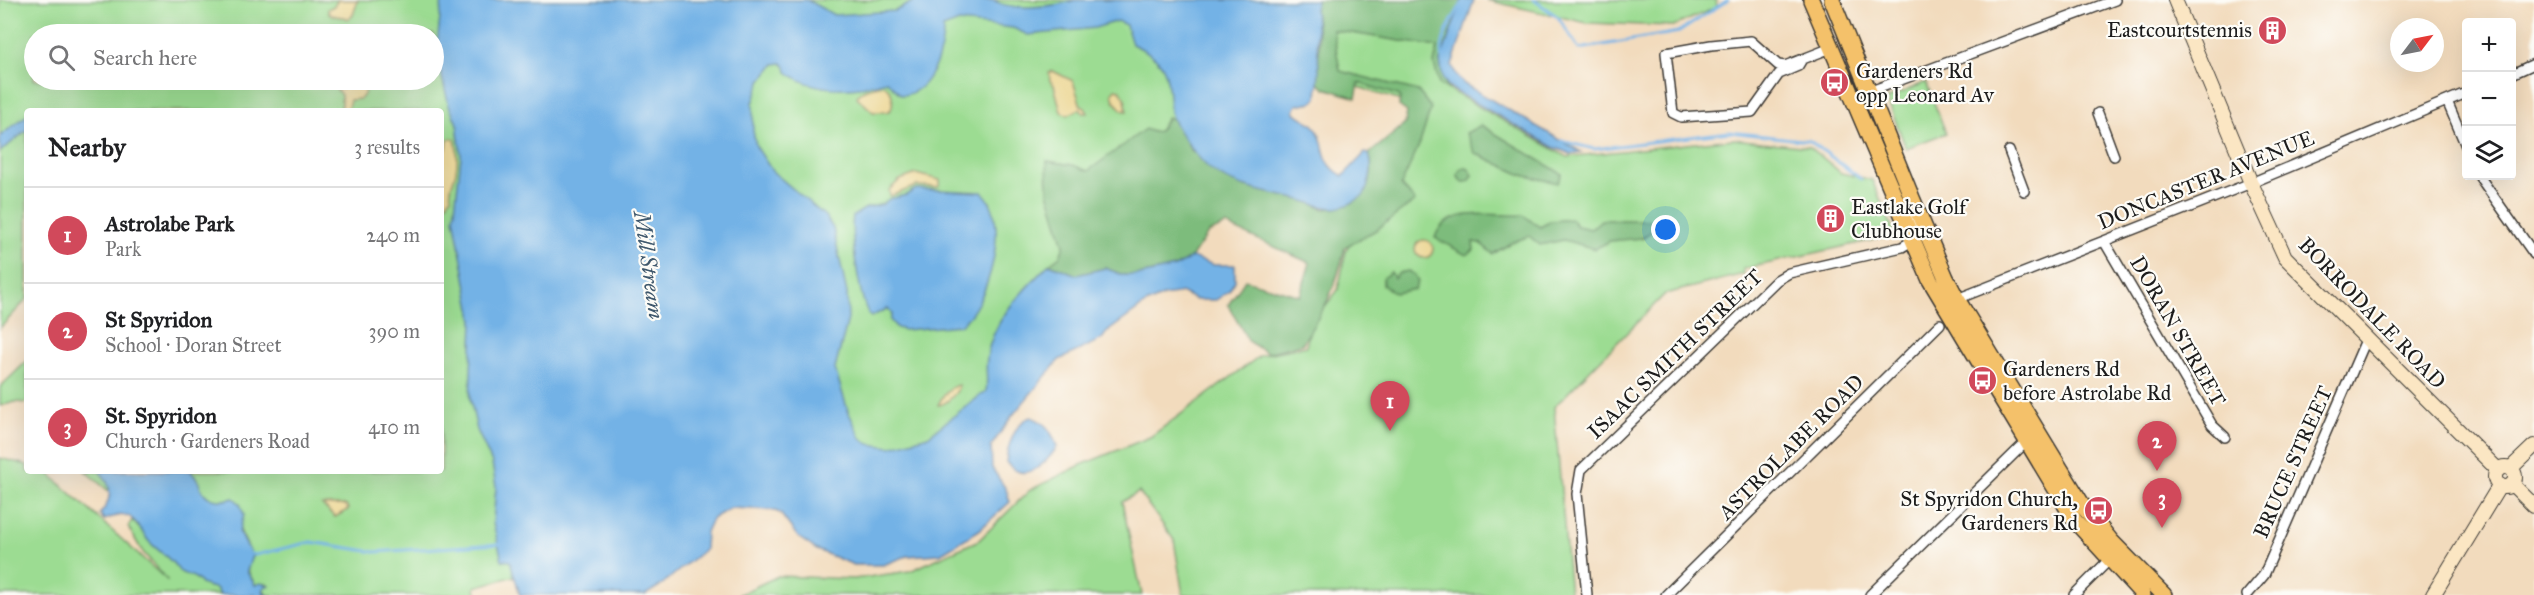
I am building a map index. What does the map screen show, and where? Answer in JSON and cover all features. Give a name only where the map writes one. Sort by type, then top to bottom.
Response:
[{"type":"main road","points":[[1811,0],[1930,280],[2075,521],[2144,595]]},
{"type":"main road","points":[[1832,0],[1946,278],[2083,506],[2111,541],[2164,595]]},
{"type":"street","points":[[1870,91],[2115,0]]},
{"type":"street","name":"BORRODALE ROAD","points":[[2175,0],[2251,183],[2285,257],[2366,340],[2504,469]]},
{"type":"street","points":[[1801,61],[1798,66],[1779,74],[1752,112],[1681,117],[1673,113],[1666,53],[1751,41],[1778,65],[1801,61],[1832,48]]},
{"type":"street","points":[[2516,72],[2534,64]]},
{"type":"street","name":"DONCASTER AVENUE","points":[[1958,299],[2251,183],[2462,95]]},
{"type":"street","points":[[2447,101],[2462,137]]},
{"type":"street","points":[[2098,113],[2114,156]]},
{"type":"street","points":[[2009,151],[2024,191]]},
{"type":"street","points":[[2482,180],[2534,254]]},
{"type":"street","points":[[1912,198],[1916,227],[1912,241]]},
{"type":"street","name":"ISAAC SMITH STREET","points":[[1587,595],[1577,494],[1581,470],[1778,280],[1790,273],[1902,247],[1912,241]]},
{"type":"street","name":"DORAN STREET","points":[[2104,241],[2211,425],[2225,437]]},
{"type":"street","name":"ASTROLABE ROAD","points":[[1666,595],[1940,324]]},
{"type":"street","name":"BRUCE STREET","points":[[2247,595],[2264,575],[2366,340]]},
{"type":"street","points":[[1870,595],[2027,441]]},
{"type":"street","points":[[2534,446],[2495,477],[2534,506]]},
{"type":"street","points":[[2433,595],[2506,485]]},
{"type":"street","points":[[2074,595],[2109,560]]},
{"type":"green space","points":[[0,0],[466,0],[543,568],[475,587],[476,595],[267,595],[263,588],[267,584],[255,585],[246,567],[252,556],[222,500],[209,498],[201,488],[198,479],[192,474],[444,474],[444,108],[24,108],[24,117],[0,136]]},
{"type":"green space","points":[[716,0],[1149,0],[1193,109],[1086,238],[998,393],[942,439],[858,463],[751,164]]},
{"type":"green space","points":[[1317,0],[1462,0],[1440,61],[1443,79],[1449,90],[1439,84],[1434,63],[1438,47],[1333,30],[1340,71],[1418,91],[1431,108],[1420,143],[1401,185],[1415,201],[1376,230],[1345,247],[1329,298],[1302,344],[1267,353],[1249,342],[1228,305],[1245,280],[1300,296],[1310,263],[1226,225],[1208,233],[1192,257],[1175,267],[1140,275],[1123,275],[1105,268],[1077,275],[1049,264],[1060,256],[1064,245],[1048,192],[1047,161],[1073,165],[1088,171],[1145,129],[1153,132],[1159,131],[1168,117],[1174,120],[1191,150],[1240,184],[1309,202],[1324,209],[1346,205],[1359,198],[1367,187],[1371,174],[1369,154],[1405,124],[1407,112],[1399,106],[1400,96],[1359,83],[1356,98],[1325,88],[1318,82],[1319,44],[1315,9]]},
{"type":"green space","points":[[1486,0],[1716,0],[1717,7],[1674,26],[1587,23]]},
{"type":"green space","points":[[1323,28],[1438,47],[1439,84],[1567,157],[1733,139],[1810,147],[1841,173],[1872,180],[1894,232],[1891,236],[1743,269],[1744,274],[1665,294],[1554,407],[1570,595],[1183,595],[1174,540],[1139,492],[1122,502],[1142,595],[738,595],[778,576],[854,579],[910,571],[979,540],[1030,490],[1081,465],[1150,437],[1261,355],[1306,346],[1311,324],[1338,290],[1346,251],[1416,106],[1331,78]]},
{"type":"green space","points":[[1926,82],[1946,133],[1906,148],[1887,99]]},
{"type":"green space","points":[[1481,125],[1562,174],[1558,183],[1522,175],[1475,153],[1466,133]]},
{"type":"green space","points":[[24,132],[24,302],[0,328],[0,152]]},
{"type":"green space","points":[[1465,168],[1470,170],[1472,175],[1470,180],[1465,182],[1460,180],[1458,175],[1460,170]]},
{"type":"green space","points":[[1523,215],[1540,227],[1551,221],[1572,219],[1577,226],[1591,229],[1601,220],[1650,220],[1655,229],[1642,238],[1610,241],[1595,249],[1564,240],[1540,245],[1529,236],[1493,254],[1480,243],[1473,242],[1474,250],[1466,255],[1435,238],[1441,227],[1449,220],[1460,216]]},
{"type":"green space","points":[[1408,271],[1415,275],[1418,281],[1415,289],[1395,293],[1383,285],[1383,278],[1391,272],[1394,278],[1399,273]]},
{"type":"green space","points":[[24,364],[24,403],[15,402],[0,406],[0,387]]},
{"type":"green space","points":[[0,458],[24,464],[24,474],[49,474],[168,581],[142,551],[128,527],[132,520],[182,573],[191,575],[208,587],[210,585],[217,589],[220,595],[0,595]]},
{"type":"green space","points":[[89,474],[102,474],[106,477],[111,493]]},
{"type":"sand","points":[[338,0],[358,0],[353,15],[349,19],[328,12],[328,9]]},
{"type":"sand","points":[[1053,71],[1073,81],[1081,106],[1088,113],[1083,113],[1080,109],[1068,115],[1061,112],[1054,85],[1050,81],[1049,73]]},
{"type":"sand","points":[[884,85],[892,96],[891,110],[873,112],[857,97],[864,90]]},
{"type":"sand","points":[[1115,89],[1120,90],[1125,99],[1127,111],[1122,110],[1114,101],[1112,93]]},
{"type":"sand","points":[[337,90],[365,90],[360,99],[350,100],[348,108],[341,108],[341,95]]},
{"type":"sand","points":[[448,139],[455,139],[456,169],[451,197],[446,205],[444,203],[444,144],[446,150]]},
{"type":"sand","points":[[916,174],[940,180],[940,184],[938,187],[917,186],[890,196],[889,190],[900,180]]},
{"type":"sand","points":[[1424,240],[1430,243],[1433,249],[1430,255],[1424,258],[1418,255],[1415,249],[1418,243]]},
{"type":"sand","points":[[959,385],[951,398],[938,405],[952,387]]},
{"type":"sand","points":[[322,505],[345,505],[349,509],[335,517]]},
{"type":"water","points":[[442,0],[807,0],[834,15],[895,11],[916,0],[994,0],[1001,4],[1022,7],[1046,6],[1075,0],[1317,0],[1315,9],[1319,70],[1317,98],[1312,102],[1297,105],[1294,111],[1316,128],[1327,159],[1335,170],[1343,176],[1365,153],[1369,154],[1371,175],[1364,195],[1345,206],[1330,208],[1251,188],[1219,175],[1199,158],[1175,123],[1170,109],[1166,76],[1159,62],[1132,44],[1126,25],[1117,21],[1095,28],[1028,35],[1013,28],[959,22],[943,28],[938,60],[927,80],[920,88],[901,95],[887,81],[862,87],[822,87],[798,79],[787,72],[782,63],[775,64],[762,79],[753,103],[753,131],[756,146],[772,171],[825,216],[833,228],[847,293],[848,319],[835,369],[848,411],[861,438],[869,444],[890,447],[928,436],[986,391],[987,358],[995,331],[1010,306],[1049,264],[1077,275],[1105,268],[1123,275],[1140,275],[1175,267],[1192,257],[1214,265],[1235,265],[1235,281],[1229,291],[1216,300],[1196,300],[1183,293],[1163,296],[1144,305],[1107,332],[1102,339],[1059,360],[1012,416],[991,446],[992,468],[1006,489],[1010,502],[978,531],[940,554],[907,556],[883,565],[854,565],[817,550],[798,537],[780,513],[772,510],[731,508],[712,519],[706,532],[705,549],[660,586],[645,595],[520,595],[510,561],[502,560],[493,523],[496,487],[492,463],[477,430],[470,398],[473,320],[454,218],[461,156],[457,124],[449,106],[444,86],[444,24],[439,24]]},
{"type":"water","points":[[1462,0],[1474,0],[1452,65],[1456,75],[1464,84],[1581,152],[1571,154],[1553,147],[1450,88],[1443,79],[1440,61]]},
{"type":"water","points":[[24,117],[24,132],[0,152],[0,136]]},
{"type":"water","points":[[916,189],[982,192],[991,204],[996,240],[988,281],[971,315],[960,325],[905,330],[897,328],[890,320],[892,314],[888,308],[871,317],[863,299],[854,253],[853,216],[866,208],[883,204],[889,199],[906,195]]},
{"type":"water","points":[[1031,417],[1048,428],[1057,447],[1040,466],[1034,470],[1020,472],[1006,462],[1007,456],[1016,429]]},
{"type":"water","points":[[102,474],[193,474],[208,497],[217,500],[234,498],[240,504],[244,515],[239,531],[252,556],[247,571],[255,585],[260,583],[269,585],[263,588],[264,593],[269,595],[220,595],[217,589],[201,584],[194,577],[179,571],[150,542],[138,524],[130,517],[120,515],[104,520],[100,514],[107,503],[110,492]]},
{"type":"waterway","name":"Mill Stream","points":[[1443,59],[1445,36],[1464,0]]},
{"type":"waterway","points":[[1534,0],[1558,17],[1579,49],[1679,32],[1728,0]]},
{"type":"waterway","points":[[1562,141],[1594,149],[1729,132],[1810,141],[1861,179]]},
{"type":"waterway","name":"Mill Stream","points":[[247,553],[255,555],[311,542],[374,552],[501,544]]},
{"type":"place","name":"Eastcourtstennis","points":[[2273,30]]},
{"type":"place","name":"Gardeners Rd opp Leonard Av","points":[[1835,83]]},
{"type":"place","name":"Eastlake Golf Clubhouse","points":[[1830,219]]},
{"type":"place","name":"Gardeners Rd before Astrolabe Rd","points":[[1982,381]]},
{"type":"place","name":"Astrolabe Park","points":[[1390,431]]},
{"type":"place","name":"St Spyridon","points":[[2157,471]]},
{"type":"place","name":"St Spyridon Church, Gardeners Rd","points":[[2099,511]]},
{"type":"place","name":"St. Spyridon","points":[[2162,528]]}]
